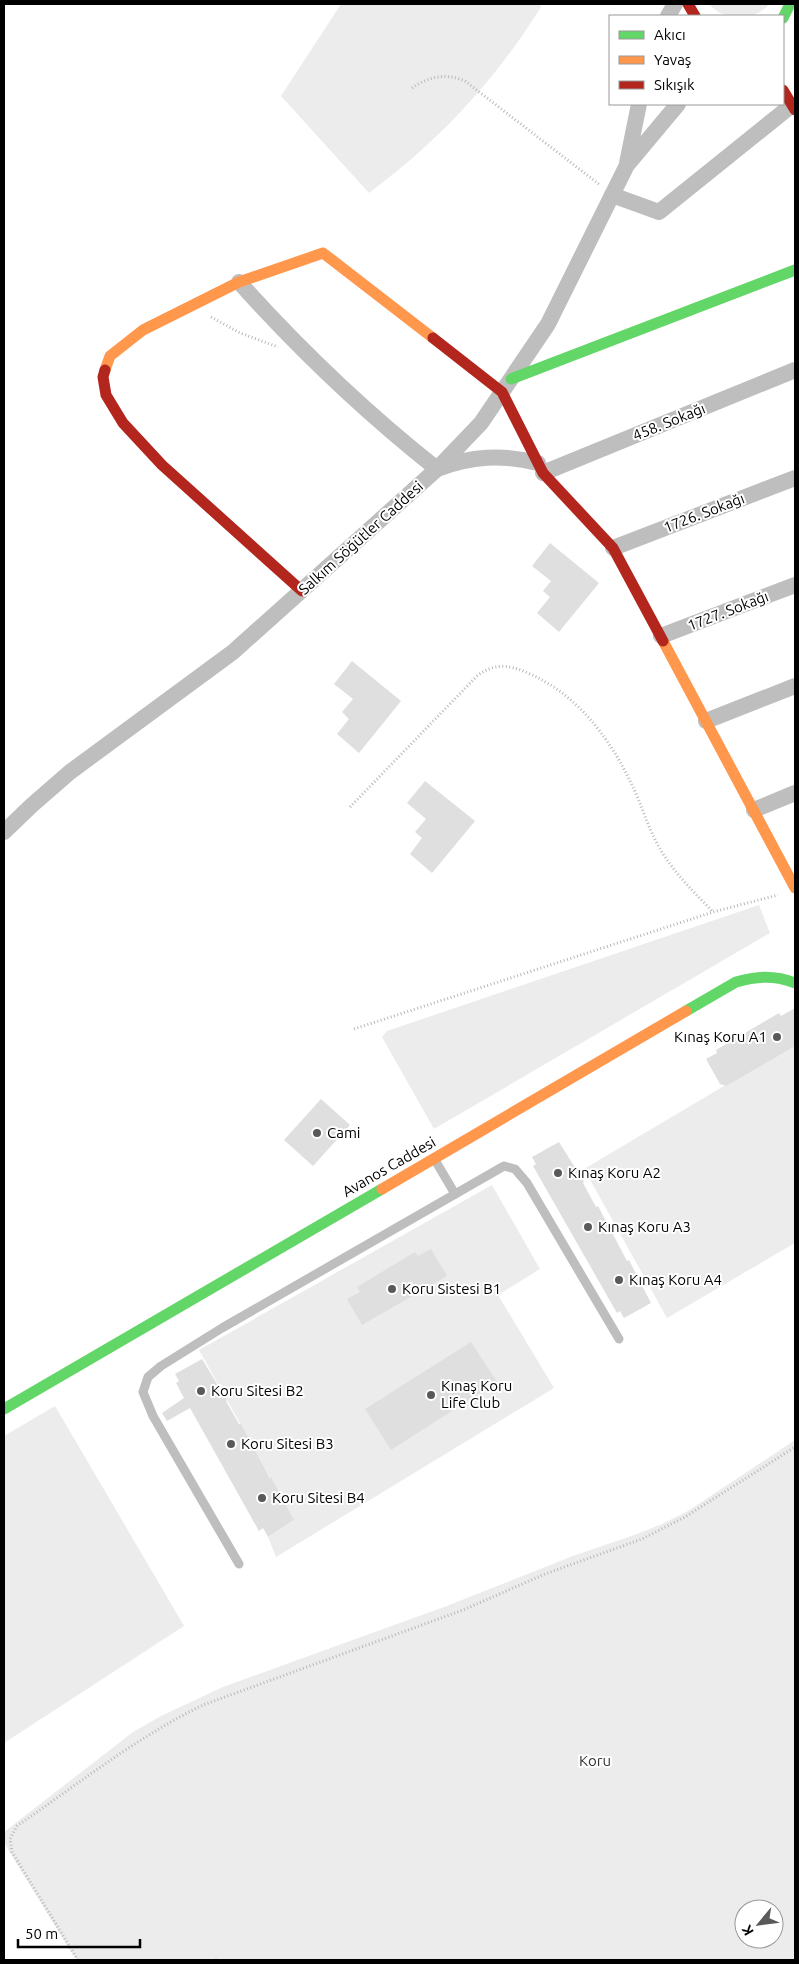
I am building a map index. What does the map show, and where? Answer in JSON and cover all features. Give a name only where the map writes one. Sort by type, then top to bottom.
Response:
[{"type":"street","points":[[669,15],[675,4]]},
{"type":"street","points":[[688,4],[694,15]]},
{"type":"street","points":[[784,16],[790,4]]},
{"type":"street","points":[[794,4],[795,19]]},
{"type":"street","points":[[612,195],[659,212],[794,108],[784,92]]},
{"type":"street","name":"Salkım Söğütler Caddesi","points":[[627,166],[639,105]]},
{"type":"street","name":"Salkım Söğütler Caddesi","points":[[4,832],[70,772],[233,652],[437,469],[481,423],[548,324],[627,166],[677,105]]},
{"type":"street","points":[[302,592],[162,466],[123,423],[106,395],[103,377],[110,356],[144,330],[239,282],[323,253],[506,385],[540,468],[613,548],[754,810],[791,890]]},
{"type":"street","points":[[506,385],[795,270]]},
{"type":"street","points":[[239,282],[305,353],[362,407],[437,469],[453,463],[488,457],[505,457],[540,468]]},
{"type":"street","name":"458. Sokağı","points":[[540,468],[795,370]]},
{"type":"street","name":"1726. Sokağı","points":[[613,548],[795,478]]},
{"type":"street","name":"1727. Sokağı","points":[[660,636],[795,584]]},
{"type":"street","points":[[706,721],[795,686]]},
{"type":"street","points":[[754,810],[795,793]]},
{"type":"street","name":"Avanos Caddesi","points":[[4,1408],[736,982],[748,978],[772,976],[795,983]]},
{"type":"lane","points":[[434,1158],[455,1194]]},
{"type":"lane","points":[[239,1564],[153,1416],[143,1392],[148,1377],[161,1366],[222,1328],[504,1166],[515,1169],[527,1183],[619,1339]]},
{"type":"path","points":[[412,88],[429,78],[452,77],[465,81],[612,195]]},
{"type":"path","points":[[194,305],[240,333],[261,342],[305,353]]},
{"type":"path","points":[[350,808],[477,676],[492,667],[511,666],[535,676],[563,694],[596,726],[613,750],[630,780],[650,830],[664,854],[684,882],[713,912]]},
{"type":"path","points":[[354,1029],[713,912],[791,890]]},
{"type":"path","points":[[78,1960],[12,1852],[10,1839],[17,1826],[150,1734],[186,1713],[203,1705],[454,1614],[545,1574],[642,1539],[685,1518],[795,1447]]},
{"type":"green space","points":[[341,4],[540,4],[541,7],[485,85],[464,108],[419,152],[369,193],[281,96]]},
{"type":"green space","points":[[709,4],[770,4],[752,15],[727,15],[715,10]]},
{"type":"green space","points":[[759,905],[770,933],[434,1129],[382,1037],[387,1031]]},
{"type":"green space","points":[[795,1044],[795,1243],[667,1318],[584,1169]]},
{"type":"green space","points":[[492,1185],[540,1269],[498,1295],[554,1388],[276,1557],[268,1537],[294,1520],[199,1350]]},
{"type":"green space","points":[[55,1406],[184,1626],[4,1743],[4,1436]]},
{"type":"green space","name":"Koru","points":[[795,1440],[795,1960],[76,1960],[4,1843],[4,1832],[133,1732],[163,1715],[223,1687],[444,1607],[573,1556],[662,1524],[688,1511]]},
{"type":"building","points":[[550,543],[599,583],[559,632],[537,613],[550,597],[543,591],[551,581],[532,566]]},
{"type":"building","points":[[352,661],[401,701],[359,753],[337,734],[349,719],[342,712],[353,699],[334,684]]},
{"type":"building","points":[[425,781],[475,821],[432,873],[410,854],[422,838],[415,832],[426,819],[407,803]]},
{"type":"building","points":[[795,1008],[795,1046],[726,1086],[720,1084],[706,1059],[717,1053],[716,1050],[779,1013],[781,1016]]},
{"type":"building","name":"Cami","points":[[321,1099],[350,1125],[313,1166],[284,1140]]},
{"type":"building","points":[[559,1142],[584,1182],[596,1207],[598,1206],[627,1261],[629,1260],[651,1303],[624,1318],[620,1311],[617,1313],[533,1166],[536,1164],[532,1157]]},
{"type":"building","name":"Koru Sistesi B1","points":[[431,1249],[447,1276],[362,1325],[347,1299],[360,1292],[357,1287],[415,1252],[418,1256]]},
{"type":"building","name":"Kınaş Koru Life Club","points":[[471,1342],[497,1382],[391,1450],[365,1409]]},
{"type":"building","points":[[202,1359],[239,1424],[241,1424],[294,1520],[268,1537],[263,1528],[259,1531],[190,1408],[167,1421],[162,1413],[184,1398],[176,1383],[179,1381],[175,1374]]},
{"type":"traffic: fast","points":[[784,16],[790,4]]},
{"type":"traffic: fast","points":[[511,379],[795,270]]},
{"type":"traffic: fast","points":[[686,1011],[736,982],[759,978],[773,978],[795,983]]},
{"type":"traffic: fast","points":[[4,1409],[382,1189]]},
{"type":"traffic: slow","points":[[105,370],[110,356],[143,330],[239,282],[323,253],[433,338]]},
{"type":"traffic: slow","points":[[663,641],[795,888]]},
{"type":"traffic: slow","points":[[382,1189],[686,1011]]},
{"type":"traffic: jam","points":[[688,4],[694,15]]},
{"type":"traffic: jam","points":[[784,92],[795,110]]},
{"type":"traffic: jam","points":[[433,338],[502,392],[543,473],[613,548],[663,641]]},
{"type":"traffic: jam","points":[[105,370],[103,377],[106,395],[123,423],[162,465],[302,591]]},
{"type":"place","name":"Kınaş Koru A1","points":[[777,1037]]},
{"type":"place","name":"Cami","points":[[317,1133]]},
{"type":"place","name":"Kınaş Koru A2","points":[[558,1173]]},
{"type":"place","name":"Kınaş Koru A3","points":[[588,1227]]},
{"type":"place","name":"Kınaş Koru A4","points":[[619,1280]]},
{"type":"place","name":"Koru Sistesi B1","points":[[392,1289]]},
{"type":"place","name":"Koru Sitesi B2","points":[[201,1391]]},
{"type":"place","name":"Kınaş Koru Life Club","points":[[431,1395]]},
{"type":"place","name":"Koru Sitesi B3","points":[[231,1444]]},
{"type":"place","name":"Koru Sitesi B4","points":[[262,1498]]}]
